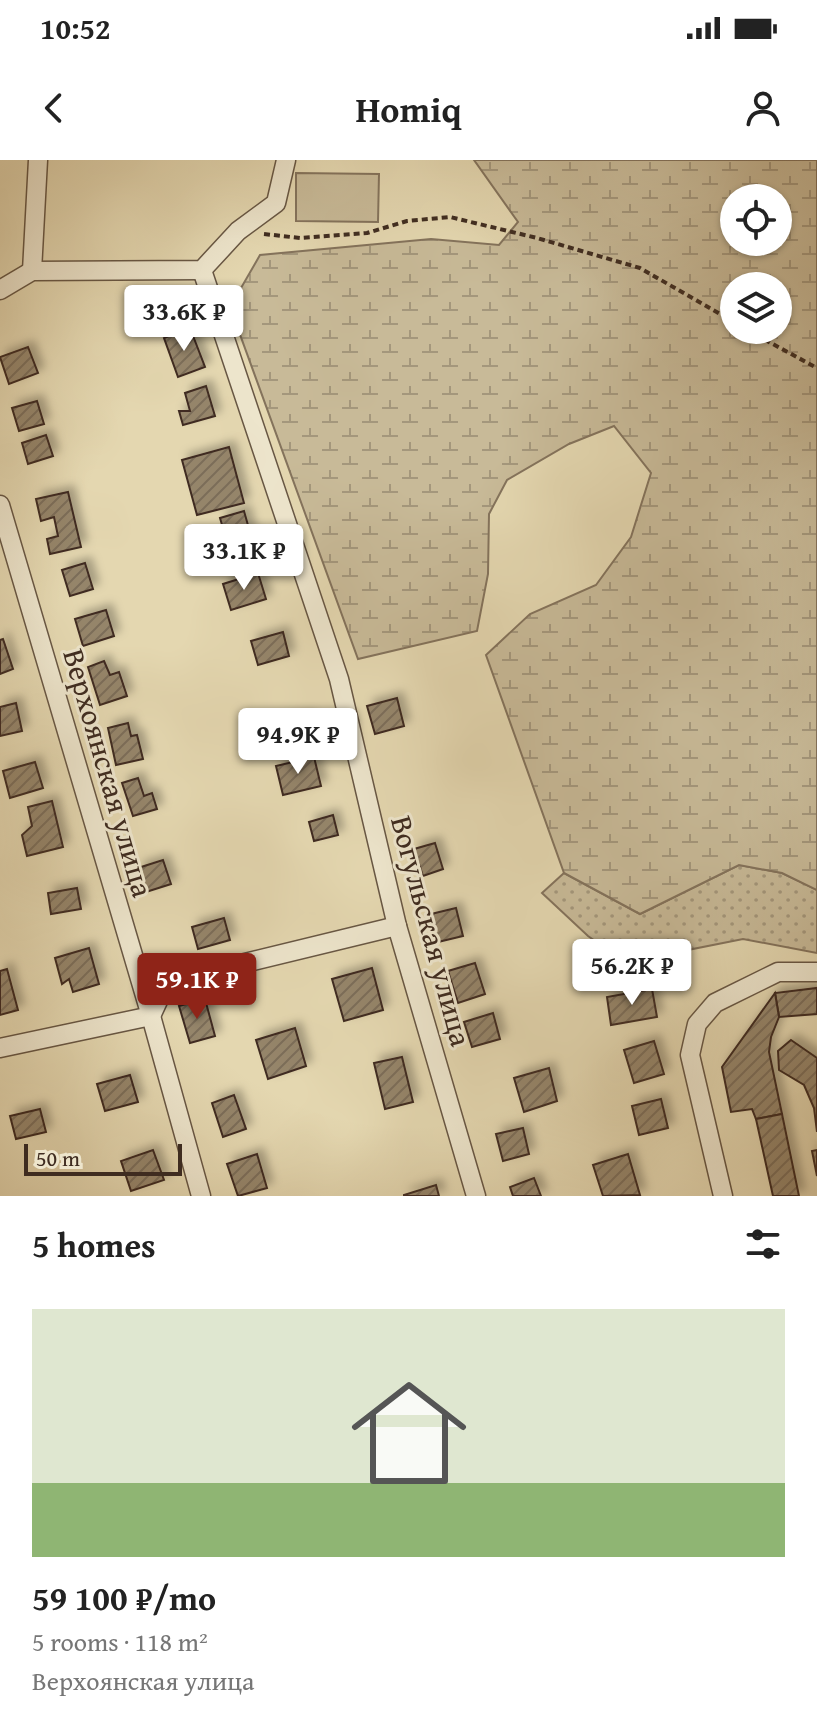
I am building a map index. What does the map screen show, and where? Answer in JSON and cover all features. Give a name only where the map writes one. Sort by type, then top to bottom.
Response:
[{"type":"street","points":[[32,271],[38,160]]},
{"type":"street","points":[[0,290],[32,271],[202,270],[238,231],[276,203],[286,160]]},
{"type":"street","name":"Вогульская улица","points":[[202,270],[339,679],[397,926],[476,1196]]},
{"type":"street","name":"Верхоянская улица","points":[[0,505],[201,1196]]},
{"type":"street","points":[[0,1048],[151,1016],[163,990],[183,978],[397,926]]},
{"type":"street","points":[[723,1196],[690,1055],[697,1024],[715,1003],[778,972],[817,972]]},
{"type":"path","points":[[238,231],[300,238],[367,233],[407,221],[450,217],[640,268],[720,314]]},
{"type":"path","points":[[773,344],[817,368]]},
{"type":"green space","points":[[474,160],[817,160],[817,890],[782,873],[739,865],[640,914],[564,873],[486,655],[530,614],[596,585],[631,537],[651,473],[614,426],[569,444],[507,480],[489,514],[488,574],[477,631],[358,659],[230,307],[260,255],[431,239],[499,245],[518,222]]},
{"type":"green space","points":[[296,173],[379,174],[378,222],[296,221]]},
{"type":"green space","points":[[739,865],[782,873],[817,890],[817,953],[743,939],[678,952],[662,988],[588,936],[542,893],[564,873],[640,914]]},
{"type":"building","points":[[190,328],[205,367],[178,377],[164,338]]},
{"type":"building","points":[[28,347],[38,373],[9,384],[0,357]]},
{"type":"building","points":[[206,386],[215,416],[183,425],[179,411],[190,411],[185,393]]},
{"type":"building","points":[[37,401],[44,424],[19,431],[12,408]]},
{"type":"building","points":[[46,435],[53,456],[28,464],[22,443]]},
{"type":"building","points":[[229,447],[244,503],[197,515],[182,460]]},
{"type":"building","points":[[68,492],[81,547],[50,554],[47,539],[58,536],[54,517],[41,521],[36,499]]},
{"type":"building","points":[[244,511],[251,536],[227,542],[220,518]]},
{"type":"building","points":[[85,563],[93,589],[70,596],[62,570]]},
{"type":"building","points":[[258,573],[266,599],[231,610],[223,584]]},
{"type":"building","points":[[106,610],[114,636],[83,646],[75,619]]},
{"type":"building","points":[[283,632],[289,656],[258,665],[251,641]]},
{"type":"building","points":[[3,639],[13,669],[0,674],[0,640]]},
{"type":"building","points":[[104,661],[110,675],[119,672],[127,696],[100,705],[88,667]]},
{"type":"building","points":[[397,698],[404,726],[375,734],[367,706]]},
{"type":"building","points":[[16,703],[22,731],[0,736],[0,707]]},
{"type":"building","points":[[307,718],[313,748],[276,755],[270,725]]},
{"type":"building","points":[[128,723],[131,736],[137,735],[143,759],[116,765],[108,728]]},
{"type":"building","points":[[314,757],[321,786],[283,795],[276,766]]},
{"type":"building","points":[[35,762],[43,788],[10,798],[3,771]]},
{"type":"building","points":[[138,778],[144,796],[152,793],[157,809],[133,816],[122,783]]},
{"type":"building","points":[[52,801],[63,847],[27,856],[22,835],[32,826],[28,807]]},
{"type":"building","points":[[333,815],[338,835],[314,841],[309,822]]},
{"type":"building","points":[[435,843],[443,869],[423,876],[414,849]]},
{"type":"building","points":[[163,860],[171,884],[146,892],[138,868]]},
{"type":"building","points":[[77,888],[81,909],[51,914],[48,893]]},
{"type":"building","points":[[456,908],[463,936],[438,942],[431,914]]},
{"type":"building","points":[[224,918],[230,940],[198,949],[192,927]]},
{"type":"building","points":[[89,948],[99,984],[73,992],[69,979],[62,984],[55,958]]},
{"type":"building","points":[[475,963],[485,994],[458,1003],[448,971]]},
{"type":"building","points":[[372,968],[383,1010],[344,1021],[332,979]]},
{"type":"building","points":[[7,969],[18,1010],[0,1015],[0,971]]},
{"type":"building","points":[[817,988],[817,1014],[779,1017],[775,993]]},
{"type":"building","points":[[652,989],[657,1017],[611,1025],[607,997]]},
{"type":"building","points":[[775,993],[779,1017],[769,1052],[782,1114],[756,1119],[752,1109],[731,1112],[722,1067]]},
{"type":"building","points":[[205,999],[215,1036],[190,1043],[179,1006]]},
{"type":"building","points":[[493,1013],[500,1039],[472,1047],[464,1022]]},
{"type":"building","points":[[295,1028],[306,1066],[268,1079],[256,1040]]},
{"type":"building","points":[[791,1040],[817,1058],[817,1132],[814,1108],[804,1085],[779,1070],[778,1051]]},
{"type":"building","points":[[654,1041],[664,1074],[634,1083],[624,1050]]},
{"type":"building","points":[[402,1057],[413,1102],[385,1109],[374,1063]]},
{"type":"building","points":[[549,1068],[557,1101],[524,1112],[514,1078]]},
{"type":"building","points":[[130,1075],[138,1102],[105,1111],[97,1084]]},
{"type":"building","points":[[234,1095],[246,1129],[223,1137],[212,1103]]},
{"type":"building","points":[[661,1099],[668,1128],[639,1135],[632,1106]]},
{"type":"building","points":[[40,1109],[46,1132],[16,1139],[10,1116]]},
{"type":"building","points":[[782,1114],[799,1196],[773,1196],[756,1119]]},
{"type":"building","points":[[523,1128],[529,1154],[503,1161],[496,1134]]},
{"type":"building","points":[[153,1150],[164,1180],[131,1191],[121,1161]]},
{"type":"building","points":[[817,1150],[817,1176],[812,1151]]},
{"type":"building","points":[[257,1154],[267,1188],[238,1196],[227,1164]]},
{"type":"building","points":[[628,1154],[640,1195],[603,1196],[593,1165]]},
{"type":"building","points":[[534,1178],[541,1196],[513,1196],[510,1187]]},
{"type":"building","points":[[436,1185],[439,1196],[404,1196],[404,1195]]}]
